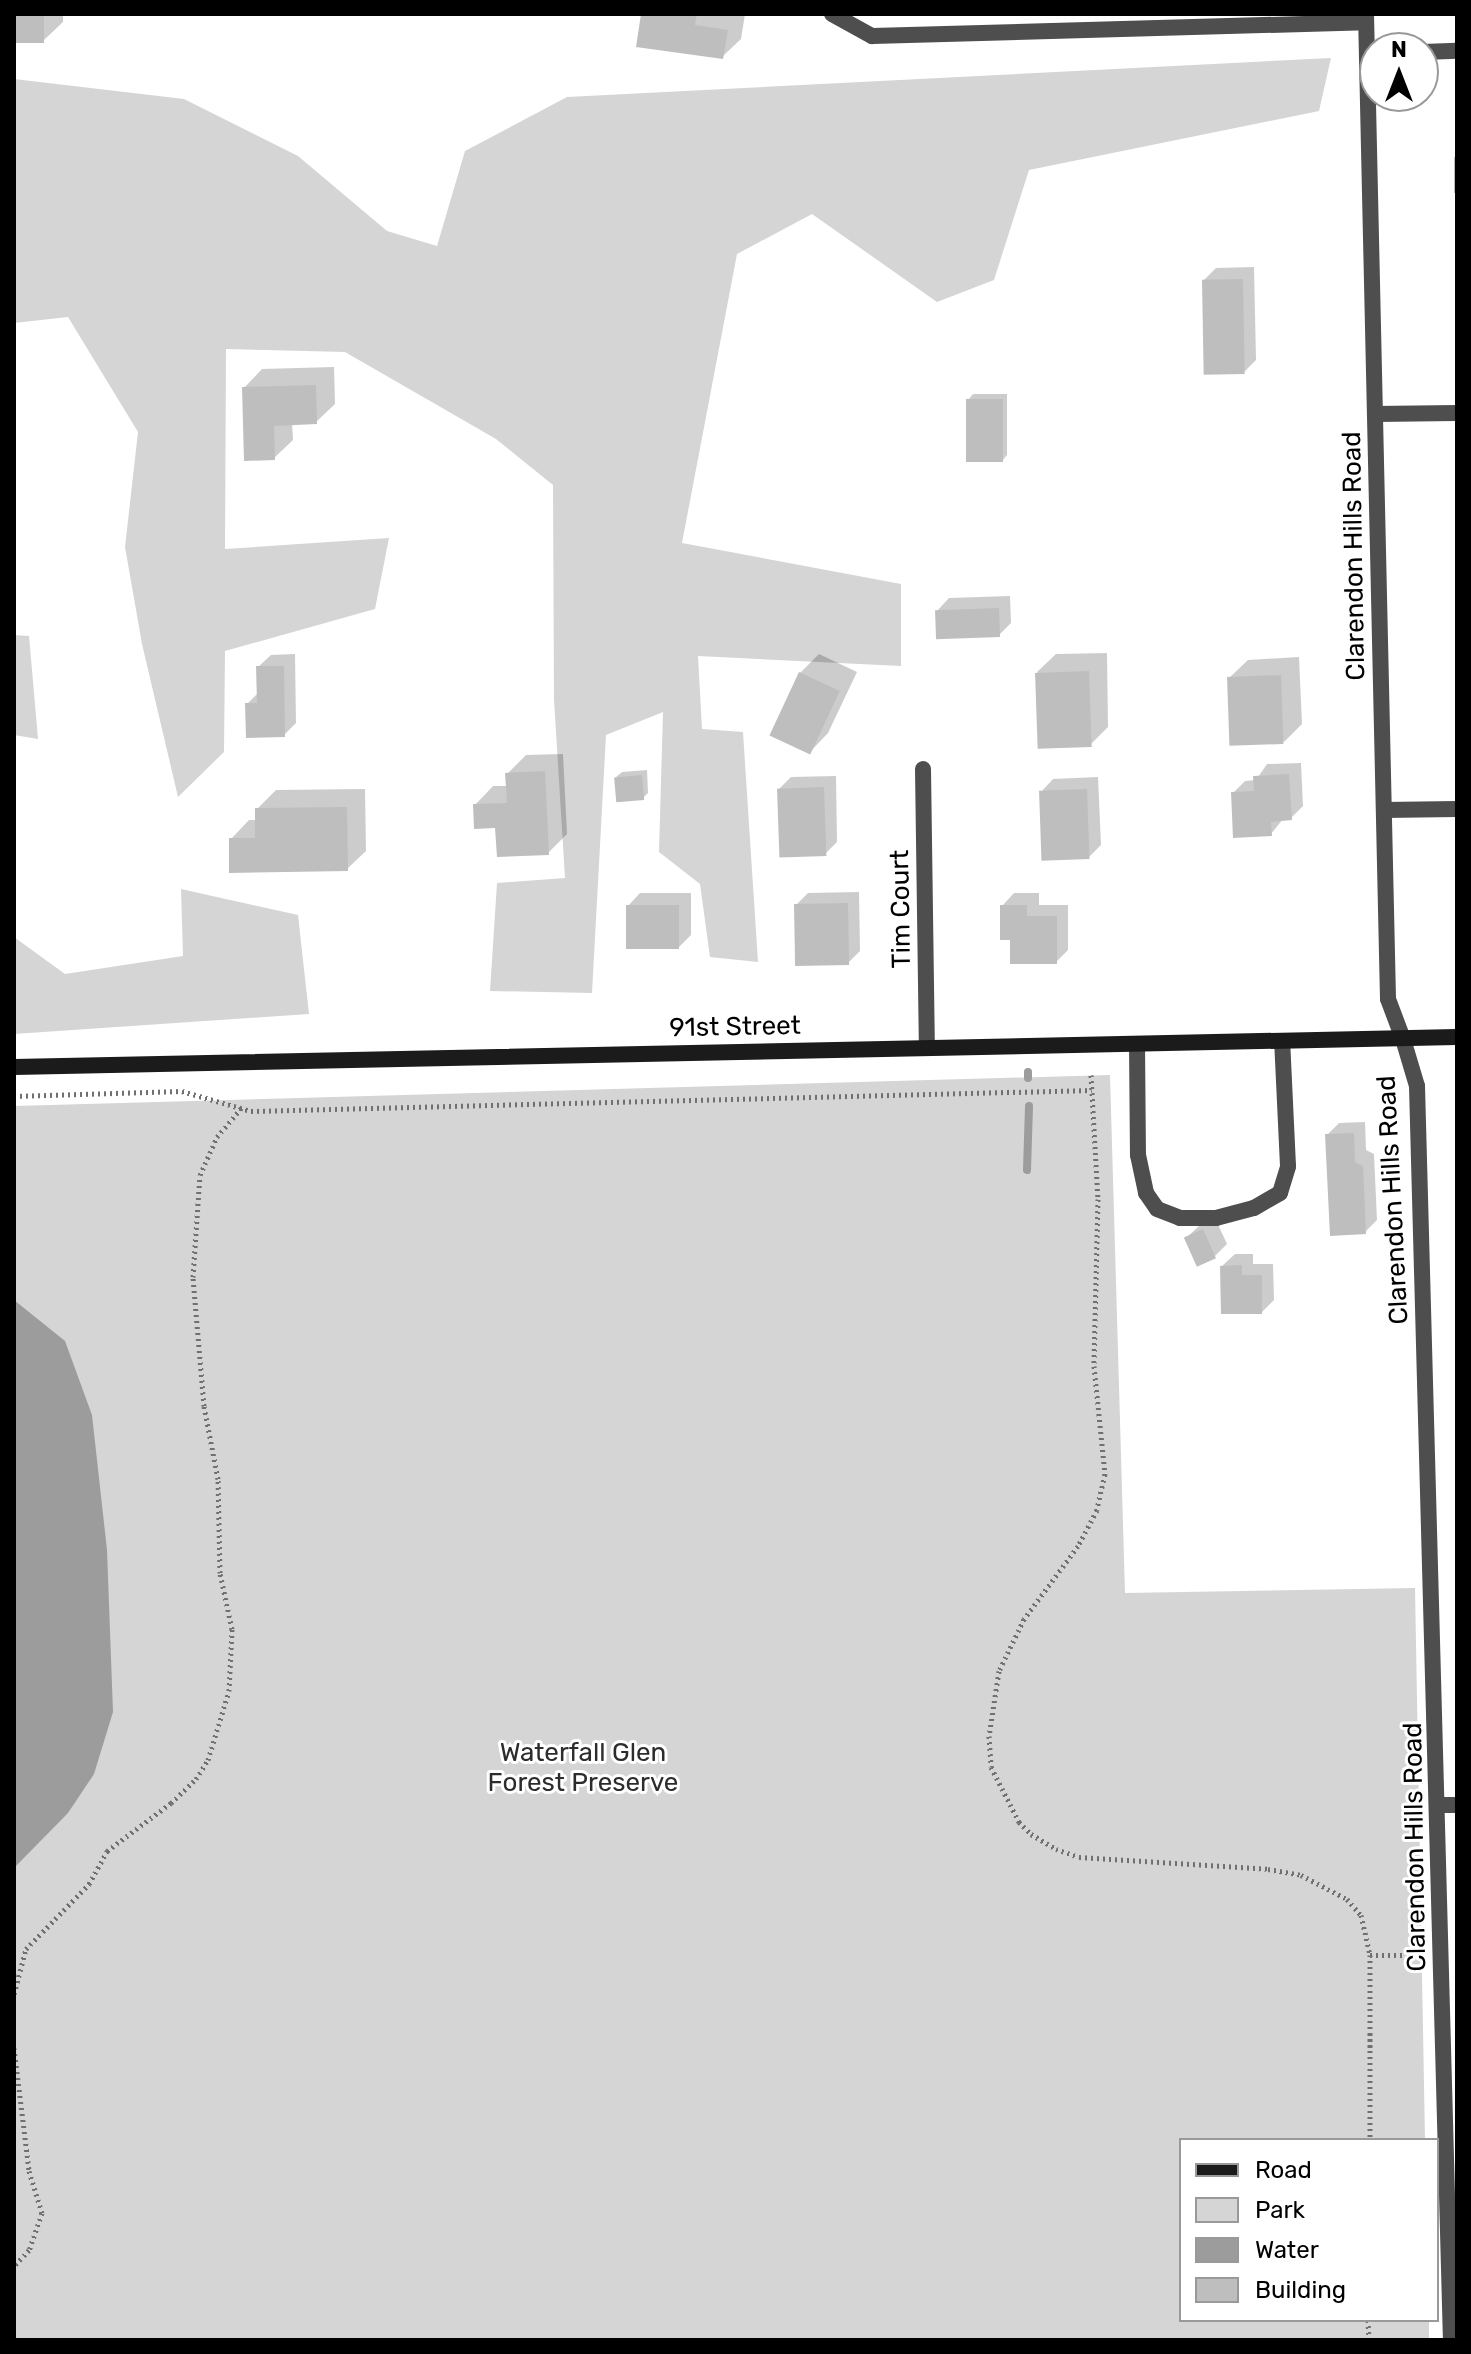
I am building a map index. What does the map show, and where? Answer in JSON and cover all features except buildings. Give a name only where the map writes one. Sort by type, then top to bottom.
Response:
[{"type":"main road","name":"91st Street","points":[[14,1067],[1457,1037]]},
{"type":"street","points":[[832,14],[872,36],[1366,18]]},
{"type":"street","name":"Clarendon Hills Road","points":[[1372,112],[1388,999],[1417,1086],[1439,1805],[1451,2340]]},
{"type":"street","points":[[1375,414],[1457,413]]},
{"type":"street","name":"Tim Court","points":[[923,769],[927,1048]]},
{"type":"street","points":[[1384,810],[1457,809]]},
{"type":"street","points":[[1137,1044],[1138,1155],[1146,1193],[1157,1209],[1180,1218],[1216,1218],[1254,1208],[1280,1193],[1288,1166],[1282,1041]]},
{"type":"street","points":[[1439,1805],[1457,1805]]},
{"type":"path","points":[[1091,1075],[1098,1199],[1094,1366],[1105,1474],[1097,1510],[1078,1546],[1024,1619],[999,1671],[989,1736],[991,1767],[1019,1822],[1031,1834],[1056,1849],[1079,1857],[1199,1863],[1301,1875],[1347,1899],[1361,1915],[1370,1955],[1370,2138]]},
{"type":"path","points":[[14,1096],[182,1091],[251,1111],[1092,1090]]},
{"type":"path","points":[[14,1994],[26,1949],[89,1884],[107,1851],[171,1803],[196,1779],[208,1760],[229,1691],[232,1629],[220,1573],[218,1479],[204,1406],[193,1277],[200,1175],[217,1137],[241,1108]]},
{"type":"path","points":[[1370,1955],[1427,1955]]},
{"type":"path","points":[[14,2048],[29,2171],[42,2213],[29,2250],[14,2266]]},
{"type":"green space","points":[[1331,58],[1319,111],[1029,170],[994,280],[937,302],[812,214],[737,254],[682,543],[901,584],[901,666],[698,656],[702,729],[743,732],[758,962],[710,957],[700,884],[659,852],[663,712],[606,735],[592,993],[490,991],[497,883],[565,878],[554,700],[553,485],[496,439],[345,352],[226,349],[225,549],[389,538],[375,609],[225,651],[224,752],[178,797],[142,644],[125,547],[138,432],[68,317],[14,323],[14,79],[184,99],[298,156],[387,231],[437,246],[465,151],[567,97]]},
{"type":"green space","points":[[14,635],[29,636],[38,739],[14,735]]},
{"type":"green space","points":[[181,889],[298,915],[309,1014],[14,1034],[14,937],[65,974],[183,956]]},
{"type":"green space","name":"Waterfall Glen Forest Preserve","points":[[1110,1075],[1125,1593],[1415,1588],[1425,2138],[1179,2138],[1179,2322],[1429,2322],[1429,2340],[14,2340],[14,1106]]},
{"type":"water","points":[[14,1300],[65,1341],[92,1415],[107,1550],[113,1712],[94,1774],[68,1813],[14,1868]]},
{"type":"waterway","points":[[1028,1072],[1028,1078]]},
{"type":"waterway","points":[[1027,1170],[1029,1106]]}]
